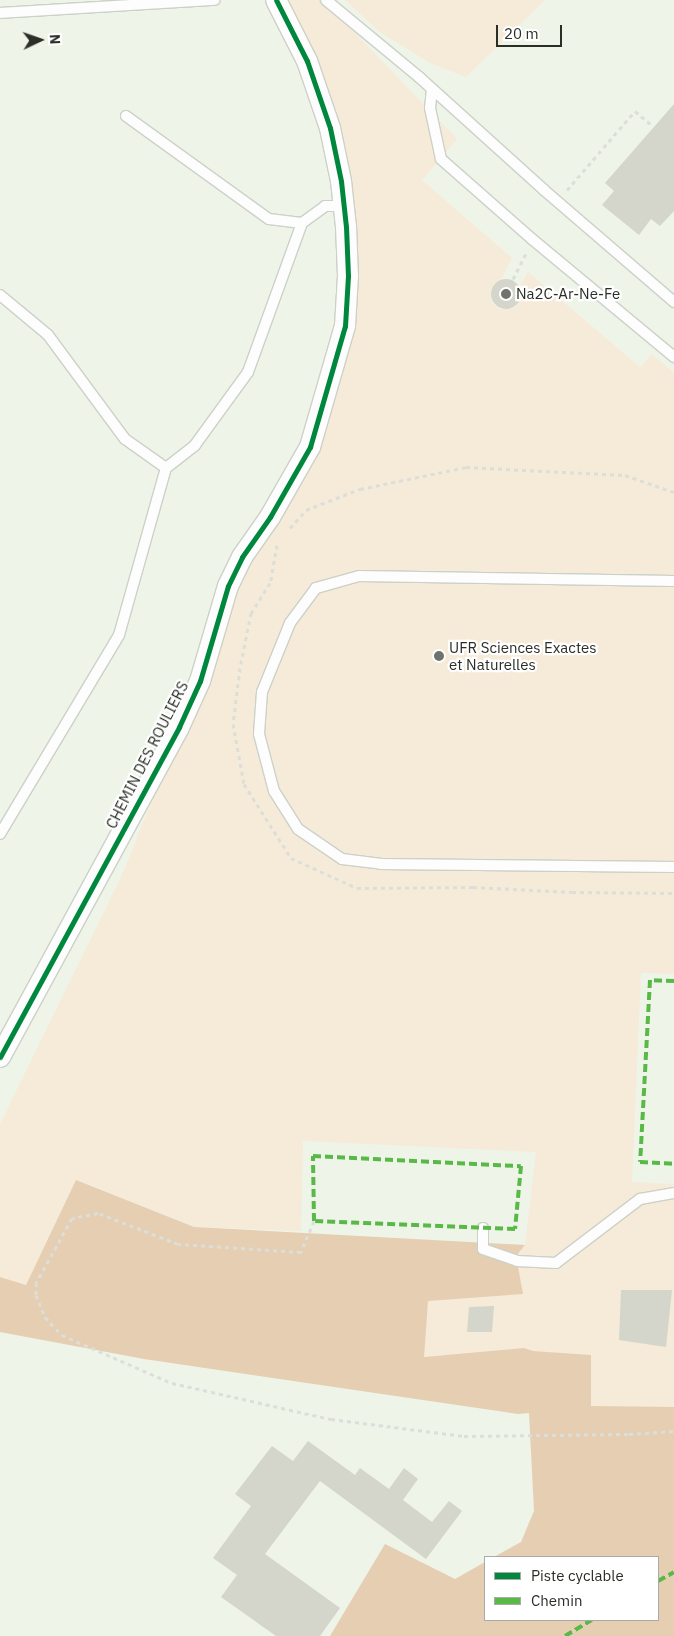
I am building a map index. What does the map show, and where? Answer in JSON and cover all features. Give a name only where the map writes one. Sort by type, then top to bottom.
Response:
[{"type":"street","name":"CHEMIN DES ROULIERS","points":[[0,1057],[179,727],[200,681],[228,586],[242,557],[270,517],[310,447],[345,326],[348,276],[341,181],[327,119],[307,61],[276,0]]},
{"type":"lane","points":[[0,13],[215,0]]},
{"type":"lane","points":[[326,0],[432,89],[674,302]]},
{"type":"lane","points":[[432,89],[430,108],[441,159],[532,239],[674,357]]},
{"type":"lane","points":[[126,116],[269,219],[302,223]]},
{"type":"lane","points":[[0,834],[118,635],[166,468],[195,445],[248,372],[302,223],[325,206],[344,206]]},
{"type":"lane","points":[[0,295],[48,335],[125,440],[166,468]]},
{"type":"lane","points":[[674,581],[359,576],[316,588],[290,622],[262,692],[259,734],[274,791],[298,829],[342,859],[380,864],[674,867]]},
{"type":"lane","points":[[483,1228],[483,1249],[517,1261],[556,1263],[640,1199],[674,1193]]},
{"type":"path","points":[[557,201],[635,111],[653,126]]},
{"type":"path","points":[[513,279],[532,239]]},
{"type":"path","points":[[289,530],[306,510],[360,489],[466,468],[624,475],[674,492]]},
{"type":"path","points":[[277,542],[270,583],[251,613],[240,668],[232,724],[244,784],[290,858],[357,888],[473,887],[572,892],[674,893]]},
{"type":"path","points":[[314,1221],[301,1252],[178,1244],[98,1212],[72,1218],[36,1282],[36,1295],[45,1317],[62,1335],[172,1384],[331,1419],[464,1436],[628,1434],[674,1431]]},
{"type":"shaded area","name":"UFR Sciences Exactes et Naturelles","points":[[272,0],[323,0],[457,139],[422,180],[512,258],[502,278],[491,289],[491,302],[499,309],[515,307],[520,297],[519,288],[528,272],[640,367],[652,354],[674,373],[674,974],[641,973],[632,1182],[674,1184],[674,1407],[590,1407],[591,1355],[532,1351],[524,1348],[423,1357],[428,1300],[516,1256],[525,1245],[536,1152],[303,1141],[301,1231],[194,1227],[76,1180],[26,1285],[0,1277],[0,1124],[122,875],[200,681],[228,586],[310,447],[348,276],[318,94]]},
{"type":"shaded area","points":[[345,0],[545,0],[466,77],[430,63],[380,32]]},
{"type":"shaded area","points":[[76,1180],[194,1227],[525,1245],[516,1256],[523,1294],[428,1301],[424,1357],[524,1348],[533,1351],[591,1355],[591,1406],[674,1407],[674,1636],[330,1636],[385,1544],[455,1579],[484,1563],[484,1621],[659,1621],[659,1556],[496,1556],[521,1542],[534,1511],[529,1413],[518,1414],[144,1359],[0,1332],[0,1277],[26,1285]]},
{"type":"building","points":[[674,104],[674,211],[660,226],[651,219],[639,235],[602,205],[614,191],[605,183]]},
{"type":"building","points":[[506,279],[517,283],[521,294],[517,305],[506,309],[495,305],[491,294],[495,283]]},
{"type":"building","points":[[621,1290],[672,1290],[666,1347],[619,1340]]},
{"type":"building","points":[[494,1306],[492,1332],[467,1332],[469,1307]]},
{"type":"building","points":[[308,1441],[355,1475],[360,1468],[389,1489],[404,1468],[418,1479],[403,1500],[432,1522],[449,1501],[462,1511],[426,1559],[320,1481],[265,1554],[340,1608],[320,1636],[276,1636],[221,1597],[237,1575],[213,1558],[251,1506],[235,1494],[272,1446],[293,1461]]},
{"type":"marked path","points":[[674,981],[650,980],[640,1162],[674,1164]]},
{"type":"marked path","points":[[313,1156],[521,1166],[515,1229],[314,1221],[313,1156]]},
{"type":"marked path","points":[[659,1580],[674,1572]]},
{"type":"marked path","points":[[565,1636],[590,1621]]},
{"type":"cycle path","points":[[0,1057],[179,727],[200,681],[228,586],[242,557],[270,517],[310,447],[345,326],[348,276],[346,227],[341,181],[330,128],[307,61],[276,0]]},
{"type":"place","name":"Na2C-Ar-Ne-Fe","points":[[506,294]]},
{"type":"place","name":"UFR Sciences Exactes et Naturelles","points":[[439,656]]}]
